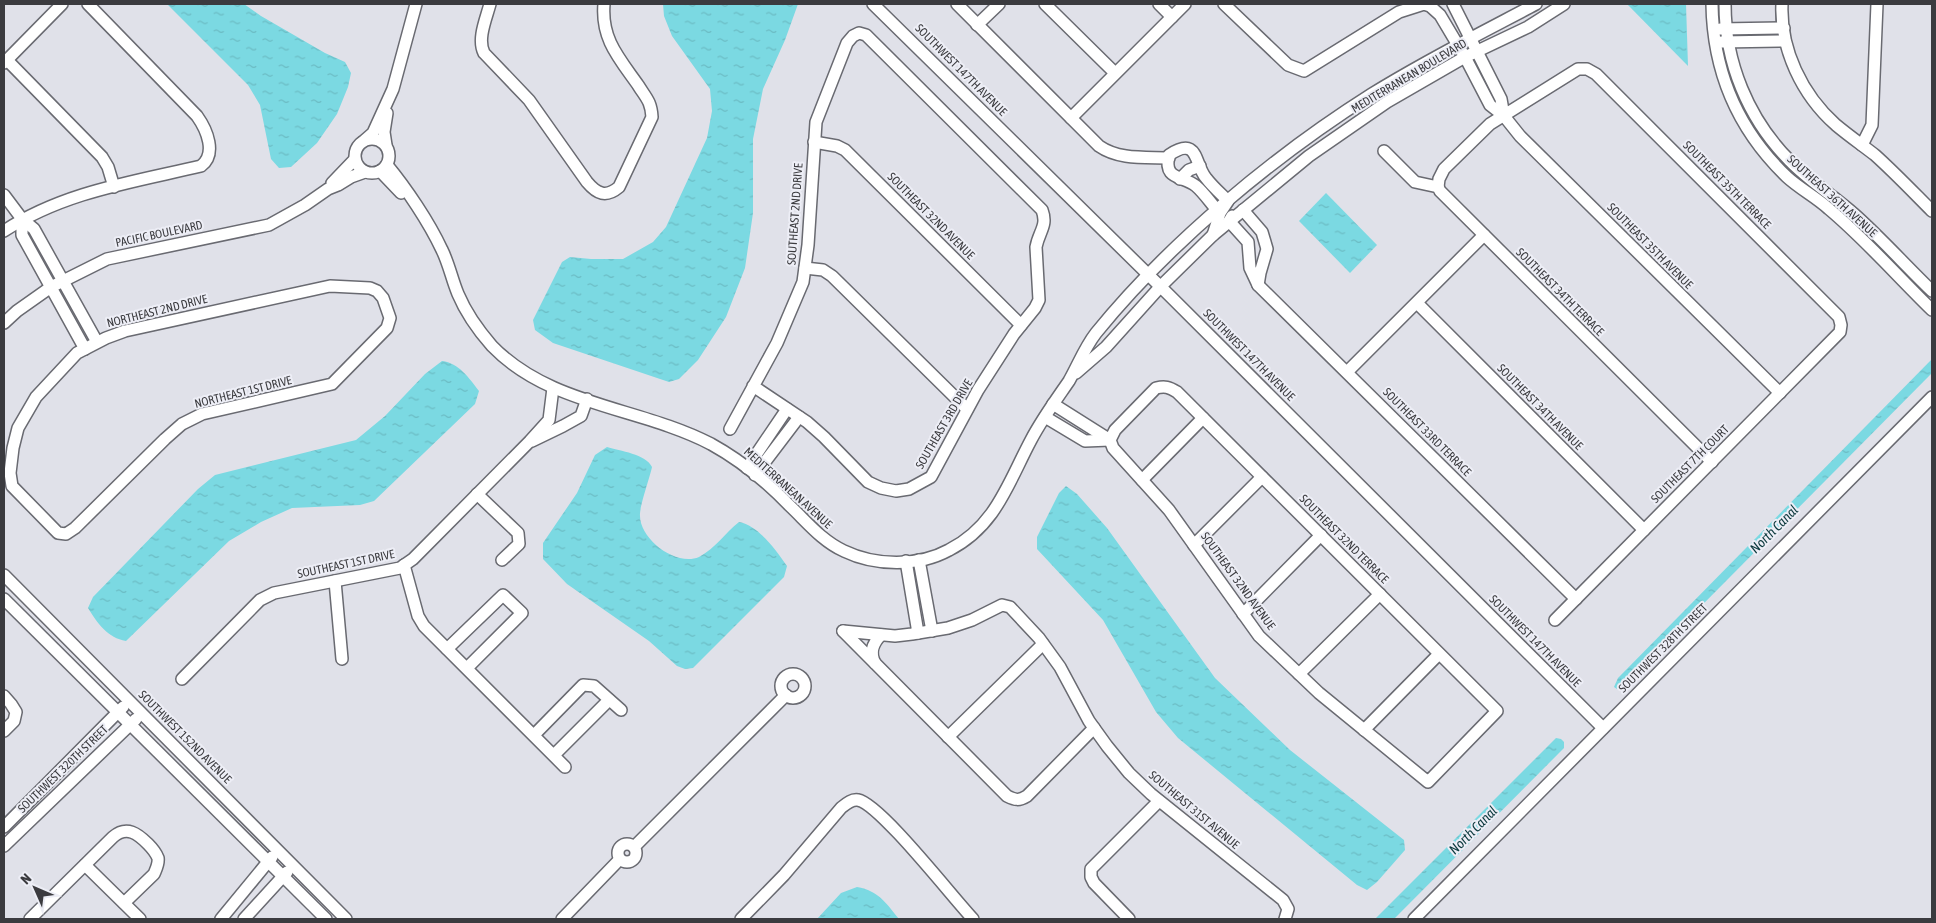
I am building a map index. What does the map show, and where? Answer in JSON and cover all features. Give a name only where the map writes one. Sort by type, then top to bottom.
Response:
[{"type":"street","points":[[62,4],[5,62],[102,157],[108,167],[114,186]]},
{"type":"street","points":[[4,231],[22,219],[74,196],[201,166],[206,162],[209,155],[208,140],[198,116],[88,4]]},
{"type":"street","points":[[388,104],[381,114],[373,133],[357,148],[355,159],[357,165],[365,172],[370,173],[383,168],[389,155],[384,132],[388,104],[396,81],[416,4]]},
{"type":"street","points":[[490,4],[480,46],[484,54],[528,100],[587,182],[593,189],[603,194],[612,193],[619,187],[652,117],[651,105],[611,47],[605,34],[604,4]]},
{"type":"street","name":"SOUTHWEST 147TH AVENUE","points":[[873,4],[1603,728]]},
{"type":"street","points":[[957,4],[1099,146],[1119,156],[1169,158]]},
{"type":"street","points":[[977,25],[999,4]]},
{"type":"street","points":[[1045,4],[1115,73]]},
{"type":"street","points":[[1159,4],[1172,17]]},
{"type":"street","points":[[1071,118],[1185,4]]},
{"type":"street","name":"SOUTHEAST 35TH AVENUE","points":[[1422,4],[1430,6],[1439,13],[1458,44],[1490,105],[1504,116],[1520,136],[1780,393]]},
{"type":"street","points":[[1228,5],[1288,65],[1304,71],[1401,8],[1431,4]]},
{"type":"street","name":"SOUTHEAST 35TH AVENUE","points":[[1439,13],[1452,4],[1501,99],[1504,116]]},
{"type":"street","name":"MEDITERRANEAN BOULEVARD","points":[[1148,275],[1217,210],[1312,135],[1373,93],[1458,44],[1536,4]]},
{"type":"street","name":"MEDITERRANEAN BOULEVARD","points":[[1160,287],[1214,234],[1309,156],[1379,108],[1465,57],[1528,27],[1564,4]]},
{"type":"street","name":"SOUTHEAST 36TH AVENUE","points":[[1712,4],[1712,29],[1724,82],[1750,133],[1767,155],[1801,189],[1828,208],[1932,310]]},
{"type":"street","name":"SOUTHEAST 36TH AVENUE","points":[[1725,4],[1728,42],[1744,96],[1756,119],[1774,144],[1791,162],[1856,216],[1932,291]]},
{"type":"street","points":[[1782,4],[1785,41],[1789,57],[1804,87],[1817,105],[1835,124],[1862,145],[1932,211]]},
{"type":"street","points":[[1862,145],[1872,125],[1877,4]]},
{"type":"street","points":[[1765,28],[1765,41]]},
{"type":"street","points":[[1712,29],[1784,28]]},
{"type":"street","name":"SOUTHEAST 2ND DRIVE","points":[[730,429],[777,343],[803,282],[808,245],[816,122],[846,44],[853,36],[859,33],[866,35],[1042,210],[1044,217]]},
{"type":"street","points":[[1714,42],[1785,41]]},
{"type":"street","name":"SOUTHEAST 35TH TERRACE","points":[[1504,116],[1578,69],[1588,69],[1596,74],[1839,317],[1841,325]]},
{"type":"street","points":[[1384,151],[1415,182],[1438,187],[1438,179],[1444,169],[1490,124],[1504,116]]},
{"type":"street","points":[[365,140],[377,139],[386,145]]},
{"type":"street","name":"SOUTHEAST 32ND AVENUE","points":[[814,142],[837,146],[845,150],[1021,325]]},
{"type":"street","points":[[1217,210],[1196,186],[1190,182],[1180,180],[1169,170],[1170,155],[1176,150],[1182,148],[1196,155],[1204,176],[1228,201]]},
{"type":"street","name":"PACIFIC BOULEVARD","points":[[328,189],[334,180],[355,159]]},
{"type":"street","points":[[1180,180],[1189,170],[1200,166]]},
{"type":"street","name":"MEDITERRANEAN AVENUE","points":[[383,168],[400,192],[411,199],[442,249],[457,292],[479,331],[507,359],[528,375],[553,388],[679,430],[709,443],[734,458],[789,505],[808,525],[842,551],[863,558],[893,563],[919,560],[947,552],[967,540],[985,523],[999,505],[1033,436],[1071,378],[1093,337],[1148,275]]},
{"type":"street","name":"PACIFIC BOULEVARD","points":[[4,323],[17,311],[56,284],[107,259],[269,225],[306,205],[328,189],[365,172]]},
{"type":"street","name":"SOUTHEAST 34TH TERRACE","points":[[1438,187],[1484,236],[1712,462]]},
{"type":"street","name":"MEDITERRANEAN BOULEVARD","points":[[1229,221],[1236,210],[1241,190]]},
{"type":"street","points":[[4,195],[22,219],[34,229],[72,326],[85,349]]},
{"type":"street","name":"MEDITERRANEAN BOULEVARD","points":[[1214,234],[1220,213],[1228,201]]},
{"type":"street","points":[[1243,210],[1262,232],[1266,242],[1267,249],[1258,285]]},
{"type":"street","name":"SOUTHEAST 3RD DRIVE","points":[[753,386],[799,417],[824,437],[868,482],[881,488],[896,491],[909,489],[931,477],[967,409],[1039,300],[1036,247],[1037,239],[1045,224],[1044,217]]},
{"type":"street","points":[[22,219],[22,235],[26,243],[84,320],[97,342]]},
{"type":"street","name":"SOUTHEAST 33RD TERRACE","points":[[1229,221],[1248,242],[1250,268],[1258,285],[1576,598]]},
{"type":"street","points":[[26,243],[37,236]]},
{"type":"street","points":[[1347,372],[1484,236]]},
{"type":"street","points":[[805,268],[823,270],[832,276],[967,409]]},
{"type":"street","name":"NORTHEAST 2ND DRIVE","points":[[12,486],[10,473],[12,448],[18,428],[36,397],[77,353],[97,342],[126,331],[169,320],[330,286],[370,288]]},
{"type":"street","name":"MEDITERRANEAN AVENUE","points":[[1071,378],[1106,347],[1160,287]]},
{"type":"street","name":"NORTHEAST 1ST DRIVE","points":[[12,486],[58,533],[66,534],[75,528],[182,424],[202,414],[332,384],[387,328],[390,318],[383,298],[377,291],[370,288]]},
{"type":"street","name":"SOUTHEAST 34TH AVENUE","points":[[1416,303],[1644,530]]},
{"type":"street","points":[[72,326],[84,320]]},
{"type":"street","name":"SOUTHEAST 7TH COURT","points":[[1555,620],[1840,332],[1841,325]]},
{"type":"street","name":"SOUTHEAST 32ND TERRACE","points":[[1110,440],[1115,430],[1156,388],[1163,386],[1177,392],[1497,711],[1428,782]]},
{"type":"street","points":[[553,388],[549,420],[557,429]]},
{"type":"street","name":"SOUTHWEST 328TH STREET","points":[[1414,919],[1932,397]]},
{"type":"street","name":"SOUTHEAST 1ST DRIVE","points":[[530,441],[581,416],[587,399]]},
{"type":"street","name":"SOUTHEAST 32ND AVENUE","points":[[1054,404],[1110,440],[1113,448],[1169,510],[1259,636],[1319,693],[1428,782]]},
{"type":"street","points":[[751,472],[774,428],[787,409]]},
{"type":"street","points":[[751,472],[785,436],[799,417]]},
{"type":"street","points":[[1045,417],[1085,441],[1110,440]]},
{"type":"street","points":[[1142,480],[1203,418]]},
{"type":"street","name":"SOUTHEAST 1ST DRIVE","points":[[182,679],[260,600],[274,593],[400,568],[413,559],[549,420]]},
{"type":"street","points":[[774,428],[785,436]]},
{"type":"street","points":[[1194,545],[1262,477]]},
{"type":"street","points":[[478,494],[518,533],[519,544],[502,560]]},
{"type":"street","points":[[1243,614],[1321,536]]},
{"type":"street","points":[[919,560],[932,631],[895,636],[843,631],[1007,796],[1018,800],[1027,796],[1094,728]]},
{"type":"street","points":[[906,562],[918,633]]},
{"type":"street","points":[[404,564],[418,616],[424,626],[565,767]]},
{"type":"street","name":"SOUTHWEST 152ND AVENUE","points":[[4,575],[346,919]]},
{"type":"street","points":[[335,581],[340,618],[342,659]]},
{"type":"street","points":[[1299,674],[1380,594]]},
{"type":"street","points":[[447,649],[503,595],[522,612],[466,668]]},
{"type":"street","points":[[4,599],[326,919]]},
{"type":"street","name":"SOUTHEAST 31ST AVENUE","points":[[932,631],[972,620],[1002,605],[1010,606],[1060,667],[1094,728],[1129,773],[1159,801],[1283,900],[1287,914]]},
{"type":"street","points":[[876,664],[872,660],[873,647],[881,634]]},
{"type":"street","points":[[948,737],[1043,644]]},
{"type":"street","points":[[1364,730],[1440,654]]},
{"type":"street","points":[[534,735],[583,685],[594,686],[621,710]]},
{"type":"street","points":[[562,919],[620,860],[629,862],[634,859],[636,853],[634,847],[786,695]]},
{"type":"street","points":[[4,696],[12,704],[16,712],[14,721],[4,731]]},
{"type":"street","name":"SOUTHWEST 320TH STREET","points":[[4,827],[129,700]]},
{"type":"street","points":[[554,756],[609,700]]},
{"type":"street","name":"SOUTHWEST 320TH STREET","points":[[4,846],[142,713]]},
{"type":"street","points":[[741,919],[784,876],[841,808],[851,801],[857,800],[864,803],[889,824],[972,919]]},
{"type":"street","points":[[1129,919],[1094,883],[1091,869],[1159,801]]},
{"type":"street","points":[[30,919],[116,834],[126,831],[136,833],[155,852],[158,859],[154,874],[124,903]]},
{"type":"street","points":[[221,919],[278,851]]},
{"type":"street","points":[[86,865],[140,919]]},
{"type":"street","points":[[244,919],[293,866]]},
{"type":"water","points":[[167,4],[244,4],[325,53],[345,62],[351,73],[348,87],[337,114],[317,143],[291,167],[279,168],[271,159],[260,105],[248,85]]},
{"type":"water","points":[[663,4],[798,4],[785,40],[763,89],[753,139],[753,213],[745,268],[726,317],[698,360],[679,379],[669,382],[553,343],[535,330],[533,320],[562,262],[570,257],[623,259],[653,242],[666,227],[707,138],[712,111],[710,89],[672,36],[664,16]]},
{"type":"water","points":[[1627,4],[1686,4],[1688,66]]},
{"type":"water","points":[[1326,193],[1377,245],[1350,273],[1299,221]]},
{"type":"water","name":"North Canal","points":[[1932,359],[1932,373],[1622,686],[1617,689],[1614,687],[1618,678]]},
{"type":"water","points":[[442,361],[459,368],[479,391],[475,404],[374,501],[360,505],[292,508],[261,522],[229,541],[126,641],[108,633],[95,619],[88,608],[93,597],[198,489],[215,475],[356,440],[385,416],[425,374]]},
{"type":"water","points":[[607,447],[639,456],[652,467],[640,516],[646,534],[661,549],[680,558],[690,559],[699,557],[739,522],[760,533],[787,566],[784,577],[693,668],[685,669],[677,666],[649,641],[567,584],[543,559],[543,543],[577,493],[595,455]]},
{"type":"water","points":[[1066,486],[1077,494],[1107,528],[1215,678],[1290,750],[1404,840],[1405,850],[1377,882],[1367,890],[1357,885],[1178,738],[1156,712],[1103,620],[1037,549],[1037,537],[1059,493]]},
{"type":"water","name":"North Canal","points":[[1556,738],[1564,742],[1564,748],[1394,919],[1375,919]]},
{"type":"water","points":[[857,887],[877,895],[899,919],[817,919],[841,893]]}]
